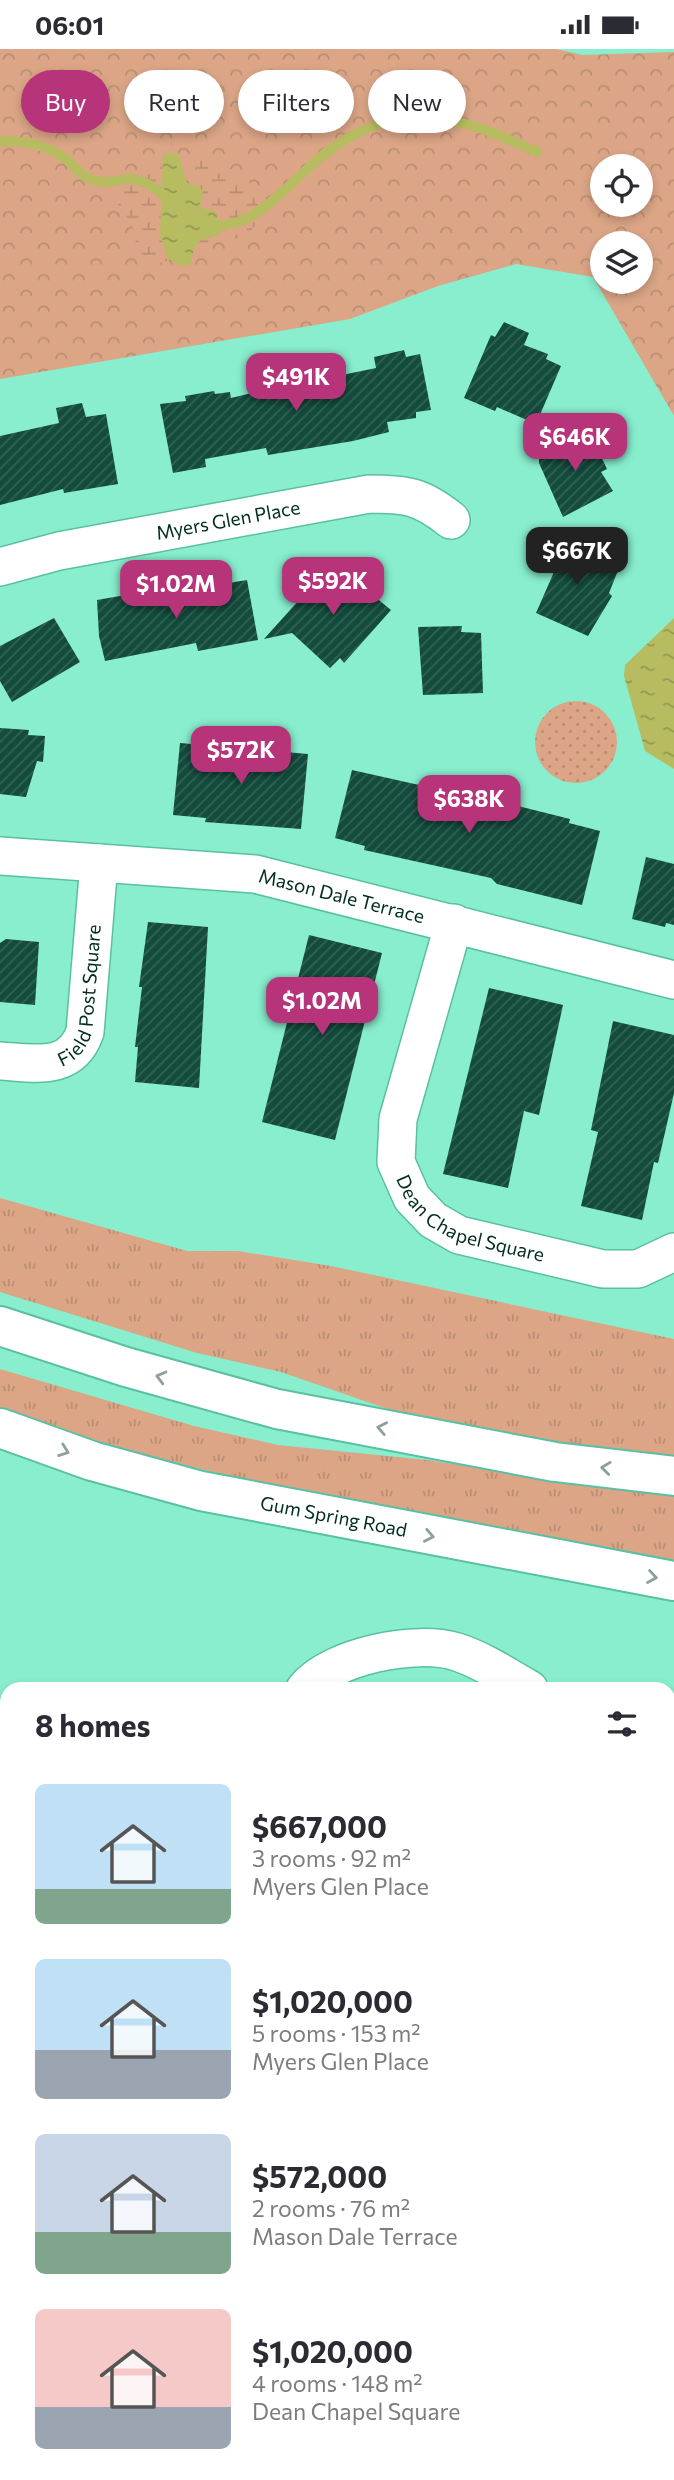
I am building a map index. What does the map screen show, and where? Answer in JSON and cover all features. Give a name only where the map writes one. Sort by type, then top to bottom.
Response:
[{"type":"main road","points":[[0,1326],[126,1367],[277,1409],[555,1462],[674,1476]]},
{"type":"main road","name":"Gum Spring Road","points":[[0,1428],[92,1461],[201,1492],[674,1580]]},
{"type":"street","name":"Myers Glen Place","points":[[0,567],[59,551],[346,497],[407,494],[429,503],[451,520]]},
{"type":"street","name":"Mason Dale Terrace","points":[[0,856],[256,874],[674,980]]},
{"type":"street","name":"Field Post Square","points":[[0,1061],[52,1064],[63,1060],[82,1042],[99,863]]},
{"type":"street","name":"Dean Chapel Square","points":[[454,923],[398,1119],[396,1162],[412,1198],[433,1220],[459,1235],[603,1269],[638,1269],[674,1252]]},
{"type":"street","points":[[312,1682],[326,1669],[370,1653],[418,1649],[454,1651],[515,1682]]},
{"type":"green space","points":[[0,49],[556,49],[583,55],[674,52],[674,416],[603,294],[653,294],[653,231],[590,231],[590,276],[516,264],[438,286],[350,319],[0,379]]},
{"type":"green space","points":[[172,143],[181,188],[172,259],[151,264],[138,259],[134,231],[115,199],[114,185],[116,176],[136,171],[159,177],[161,153]]},
{"type":"green space","points":[[193,153],[232,169],[250,183],[262,215],[245,235],[206,244],[192,268],[185,271],[203,199]]},
{"type":"green space","points":[[568,701],[584,701],[599,708],[610,719],[617,734],[614,758],[605,771],[584,783],[568,783],[553,776],[542,765],[535,750],[535,734],[542,719],[553,708]]},
{"type":"green space","points":[[0,1198],[187,1251],[238,1251],[331,1266],[674,1339],[674,1458],[619,1453],[422,1421],[281,1372],[197,1353],[0,1292]]},
{"type":"green space","points":[[0,1369],[194,1426],[278,1445],[427,1460],[674,1496],[674,1562],[300,1494],[118,1448],[0,1409]]},
{"type":"water","points":[[178,152],[187,183],[199,186],[203,191],[200,208],[216,211],[220,235],[198,243],[190,265],[184,267],[167,258],[160,234],[163,155]]},
{"type":"water","points":[[674,618],[674,769],[645,751],[624,676],[625,665]]},
{"type":"building","points":[[504,322],[529,333],[524,345],[548,354],[546,359],[561,366],[536,424],[497,407],[495,411],[464,398],[491,335],[495,337]]},
{"type":"building","points":[[404,350],[406,357],[420,354],[431,410],[416,412],[416,418],[387,422],[389,432],[353,441],[268,455],[266,448],[205,459],[206,467],[173,473],[160,404],[186,401],[185,396],[214,391],[215,394],[230,392],[231,398],[281,386],[280,377],[306,372],[308,382],[376,368],[374,357]]},
{"type":"building","points":[[82,403],[86,417],[106,414],[118,484],[64,493],[63,489],[0,505],[0,436],[59,423],[56,408]]},
{"type":"building","points":[[589,431],[607,469],[601,472],[613,491],[563,517],[539,463],[539,453]]},
{"type":"building","points":[[557,537],[619,568],[609,593],[612,596],[588,636],[536,613],[554,572],[544,564]]},
{"type":"building","points":[[335,564],[391,610],[344,663],[340,658],[330,668],[292,633],[264,639],[325,571]]},
{"type":"building","points":[[247,580],[258,640],[198,651],[196,643],[105,661],[99,636],[97,600],[160,589],[160,594]]},
{"type":"building","points":[[54,618],[80,662],[12,702],[0,681],[0,646]]},
{"type":"building","points":[[462,626],[461,632],[481,633],[483,693],[423,695],[418,627]]},
{"type":"building","points":[[0,728],[29,730],[28,735],[45,736],[43,762],[37,761],[26,797],[0,794]]},
{"type":"building","points":[[180,743],[308,754],[301,829],[205,822],[206,818],[173,815]]},
{"type":"building","points":[[352,770],[428,787],[429,784],[570,819],[569,823],[600,831],[582,905],[497,884],[491,878],[364,850],[365,846],[335,838]]},
{"type":"building","points":[[646,857],[674,864],[674,925],[666,923],[665,927],[632,919]]},
{"type":"building","points":[[148,922],[208,927],[199,1088],[135,1082],[138,1047],[135,1047],[142,987],[139,987]]},
{"type":"building","points":[[309,935],[382,953],[335,1140],[262,1122]]},
{"type":"building","points":[[6,939],[39,942],[35,1005],[0,1002],[0,943]]},
{"type":"building","points":[[489,988],[563,1005],[539,1115],[524,1111],[508,1188],[443,1174]]},
{"type":"building","points":[[613,1021],[674,1035],[674,1093],[658,1163],[654,1162],[642,1220],[581,1206],[598,1132],[591,1130]]},
{"type":"waterway","points":[[207,224],[224,225],[241,221],[272,201],[314,162],[336,146],[365,129],[398,119],[426,118],[459,122],[491,132],[537,152]]},
{"type":"waterway","points":[[0,141],[44,147],[67,160],[85,177],[99,182],[125,179],[143,181],[169,200]]}]
